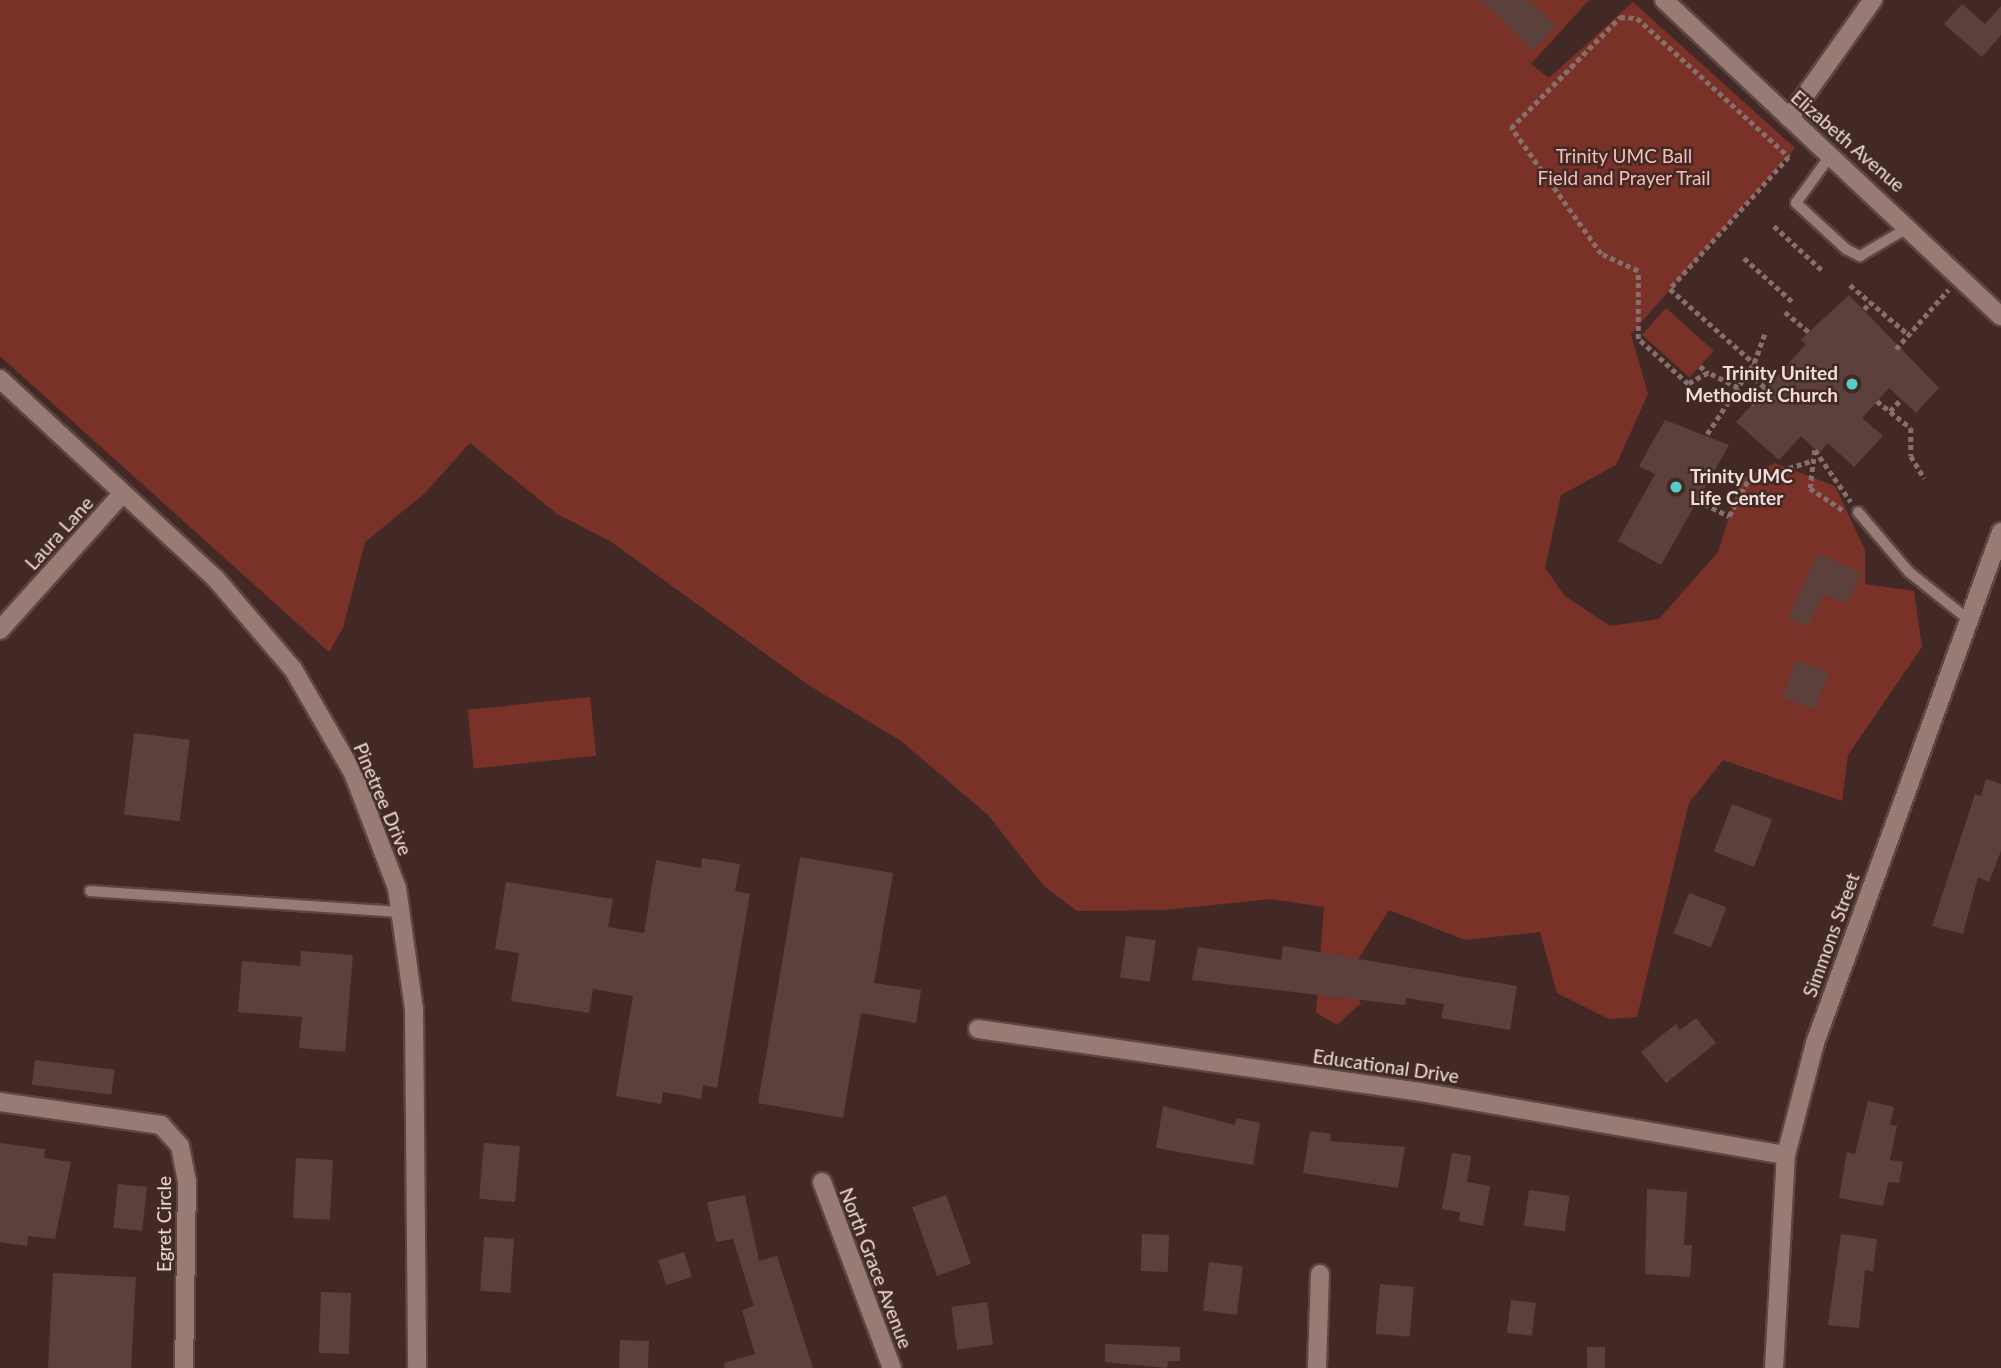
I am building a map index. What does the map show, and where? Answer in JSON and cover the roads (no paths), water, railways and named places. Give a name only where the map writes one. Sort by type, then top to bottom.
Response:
[{"type":"street","name":"Elizabeth Avenue","points":[[1664,0],[1788,118],[1911,226],[2001,316]]},
{"type":"street","points":[[1788,118],[1873,0]]},
{"type":"street","name":"Pinetree Drive","points":[[0,379],[216,579],[293,669],[353,773],[401,912],[419,1129],[417,1368]]},
{"type":"street","name":"Laura Lane","points":[[0,630],[122,494]]},
{"type":"street","name":"Simmons Street","points":[[1774,1368],[1786,1155],[1852,934],[2001,532]]},
{"type":"street","name":"Educational Drive","points":[[978,1029],[1420,1092],[1786,1155]]},
{"type":"street","name":"Egret Circle","points":[[0,1102],[161,1125],[180,1146],[187,1181],[184,1368]]},
{"type":"street","name":"North Grace Avenue","points":[[822,1182],[892,1368]]},
{"type":"street","points":[[1317,1368],[1320,1274]]},
{"type":"lane","points":[[1830,156],[1796,203],[1846,249],[1860,256],[1911,226]]},
{"type":"lane","points":[[1858,512],[1909,572],[1969,620]]},
{"type":"lane","points":[[90,891],[401,912]]},
{"type":"place","name":"Trinity United Methodist Church","points":[[1852,384]]},
{"type":"place","name":"Trinity UMC Life Center","points":[[1676,487]]},
{"type":"park label","name":"Trinity UMC Ball Field and Prayer Trail","points":[[1624,167]]}]
